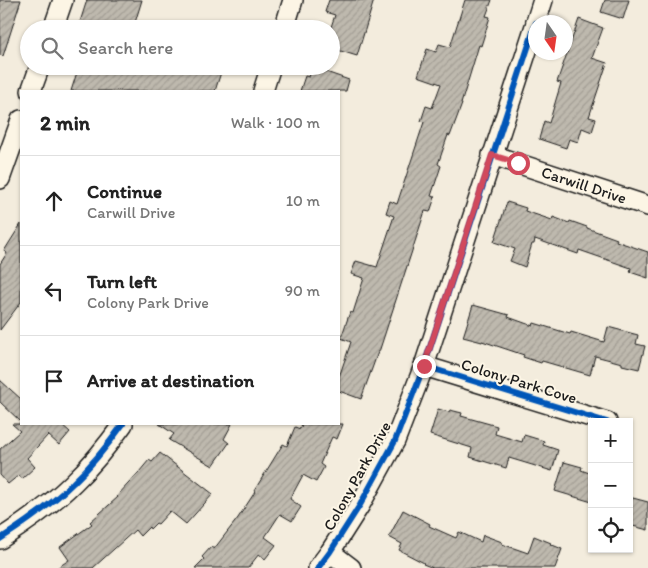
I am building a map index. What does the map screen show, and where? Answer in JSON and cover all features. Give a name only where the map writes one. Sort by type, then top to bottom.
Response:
[{"type":"street","points":[[56,20],[63,0]]},
{"type":"street","points":[[287,20],[293,0]]},
{"type":"street","name":"Colony Park Drive","points":[[538,15],[543,0]]},
{"type":"street","name":"Colony Park Drive","points":[[318,568],[360,505],[395,441],[424,366],[528,47]]},
{"type":"street","points":[[31,90],[37,75]]},
{"type":"street","points":[[263,90],[269,75]]},
{"type":"street","points":[[0,179],[20,123]]},
{"type":"street","name":"Carwill Drive","points":[[492,155],[648,206]]},
{"type":"street","name":"Colony Park Cove","points":[[424,366],[594,418]]},
{"type":"street","points":[[0,540],[38,513],[72,485],[122,425]]},
{"type":"street","points":[[330,552],[351,568]]},
{"type":"building","points":[[0,0],[21,0],[3,56],[0,55]]},
{"type":"building","points":[[87,0],[142,0],[136,20],[81,20]]},
{"type":"building","points":[[329,0],[374,0],[357,56],[340,51],[340,20],[333,20],[335,15],[325,12]]},
{"type":"building","points":[[465,0],[492,0],[486,16],[490,17],[481,46],[479,45],[462,104],[438,164],[441,166],[431,196],[435,197],[430,212],[425,211],[379,352],[361,399],[340,391],[340,374],[351,342],[341,338],[350,312],[353,313],[364,278],[351,274],[356,261],[377,267],[394,216],[386,213],[390,201],[397,204],[424,122],[421,121],[426,106],[432,108],[441,84],[418,76],[427,49],[436,52],[439,44],[450,47]]},
{"type":"building","points":[[605,0],[629,0],[623,19],[601,12]]},
{"type":"building","points":[[579,19],[603,28],[592,58],[607,63],[589,117],[596,119],[592,132],[582,128],[578,142],[569,139],[566,148],[539,139],[544,121],[549,123],[561,83],[557,82],[565,60],[573,60],[573,36]]},
{"type":"building","points":[[76,75],[220,75],[215,90],[71,90]]},
{"type":"building","points":[[310,75],[335,75],[349,80],[346,91],[300,90],[305,76],[309,77]]},
{"type":"building","points":[[507,202],[526,208],[525,211],[552,220],[553,217],[587,227],[617,239],[616,241],[648,252],[648,278],[630,272],[631,268],[579,250],[578,254],[535,239],[525,267],[510,261],[515,249],[494,242]]},
{"type":"building","points":[[20,226],[20,303],[0,330],[0,264],[7,253],[4,251]]},
{"type":"building","points":[[473,305],[509,315],[508,317],[533,326],[534,323],[604,342],[608,327],[638,335],[636,344],[645,346],[639,369],[595,356],[590,375],[542,361],[541,363],[523,357],[524,355],[482,341],[463,337]]},
{"type":"building","points":[[0,380],[20,398],[20,421],[0,402]]},
{"type":"building","points":[[438,409],[462,413],[461,416],[497,426],[495,434],[522,442],[524,435],[544,441],[543,445],[558,450],[552,471],[509,458],[506,468],[470,457],[472,448],[430,435]]},
{"type":"building","points":[[12,424],[62,425],[70,432],[59,445],[48,435],[27,458],[35,467],[22,479],[19,475],[8,484],[0,475],[0,449],[20,431]]},
{"type":"building","points":[[343,424],[337,439],[332,437],[320,464],[324,467],[316,482],[303,475],[290,499],[301,507],[292,521],[280,514],[265,537],[276,545],[265,559],[259,554],[248,568],[195,568],[204,559],[202,557],[211,547],[214,549],[238,518],[283,444],[287,446],[295,427],[300,429],[302,425]]},
{"type":"building","points":[[160,425],[231,425],[224,439],[229,443],[213,466],[169,440],[174,434]]},
{"type":"building","points":[[160,453],[213,494],[186,524],[170,511],[158,524],[156,523],[150,529],[149,527],[140,536],[135,530],[93,568],[57,568],[69,560],[60,547],[92,524],[90,522],[118,497],[149,460],[152,462]]},
{"type":"building","points":[[564,462],[582,467],[581,470],[588,473],[588,501],[555,491]]},
{"type":"building","points":[[633,498],[648,502],[648,530],[633,526]]},
{"type":"building","points":[[403,510],[430,524],[429,526],[456,538],[459,532],[481,542],[483,535],[528,553],[534,536],[562,549],[555,568],[433,568],[399,550],[402,544],[389,537]]},
{"type":"cycle path","points":[[318,568],[360,505],[395,441],[424,366],[528,48]]},
{"type":"cycle path","points":[[424,366],[594,418]]},
{"type":"cycle path","points":[[0,539],[38,513],[65,491],[93,462],[122,425]]},
{"type":"route","points":[[424,366],[492,155],[518,163]]}]
